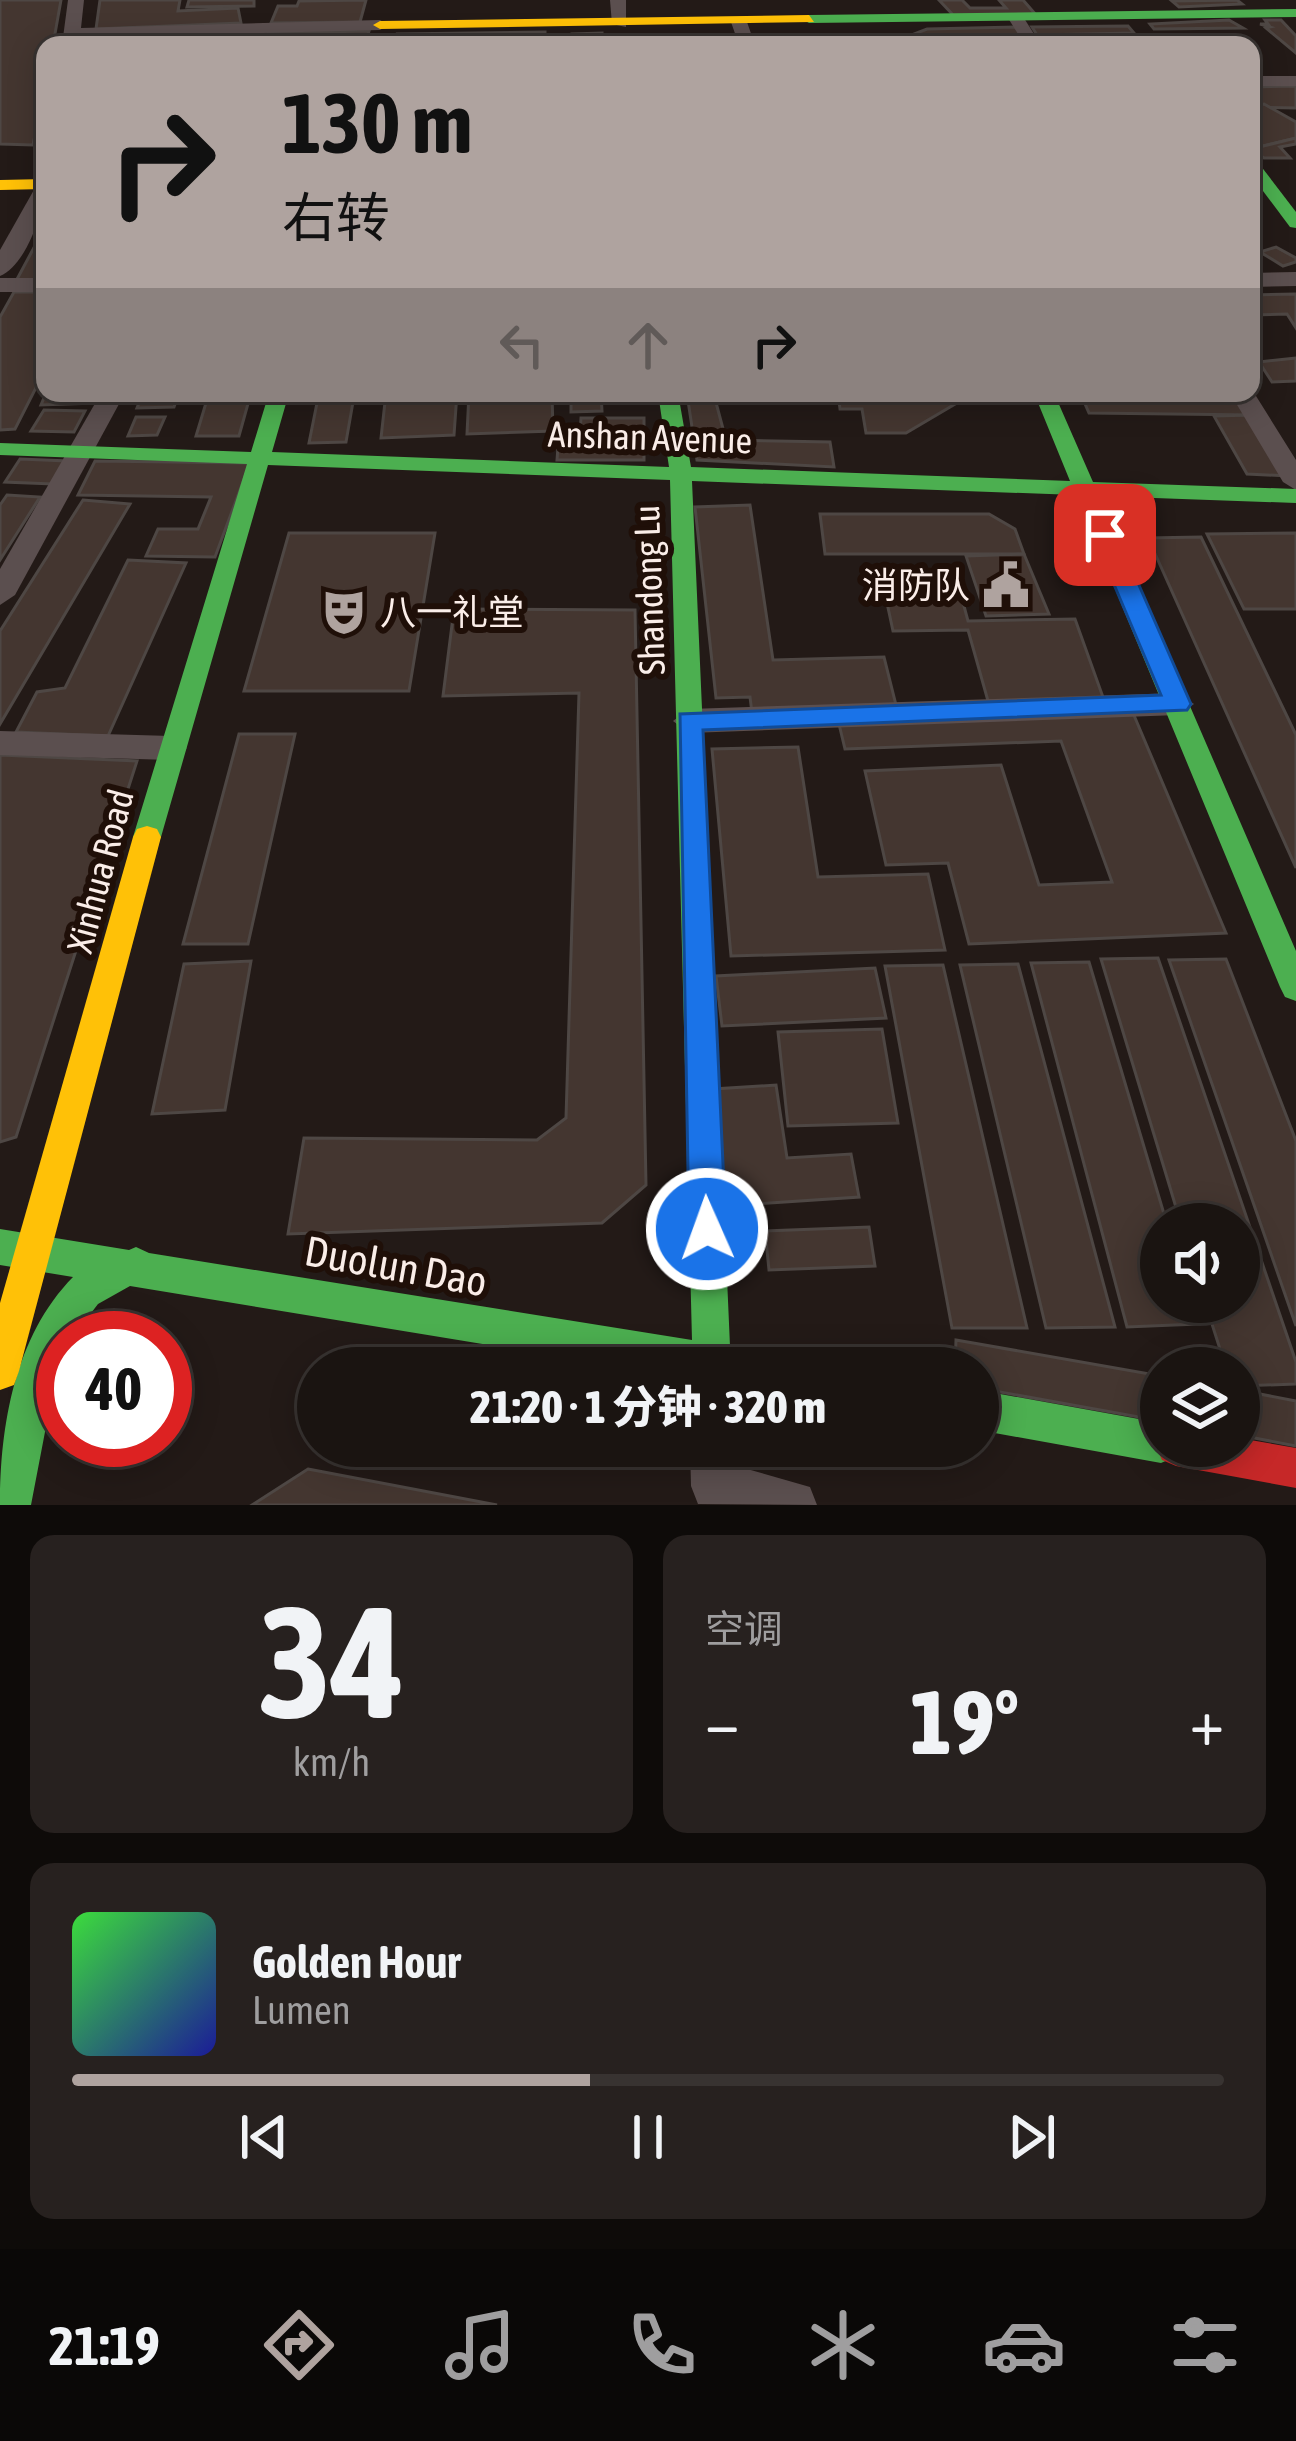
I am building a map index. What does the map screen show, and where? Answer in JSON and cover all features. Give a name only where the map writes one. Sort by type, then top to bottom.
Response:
[{"type":"street","points":[[70,36],[76,0]]},
{"type":"street","points":[[99,36],[263,19],[620,23],[743,33],[1123,8],[1296,13]]},
{"type":"street","points":[[1123,8],[1146,36]]},
{"type":"street","points":[[1016,18],[1027,36]]},
{"type":"street","points":[[256,36],[263,19]]},
{"type":"street","points":[[1260,81],[1296,81]]},
{"type":"street","points":[[1260,164],[1296,163]]},
{"type":"street","points":[[1260,176],[1296,223]]},
{"type":"street","points":[[0,185],[36,186]]},
{"type":"street","points":[[0,269],[36,203]]},
{"type":"street","points":[[1260,280],[1296,279]]},
{"type":"street","points":[[0,285],[36,285]]},
{"type":"street","points":[[0,595],[109,402]]},
{"type":"street","name":"Xinhua Road","points":[[0,1371],[171,748],[277,402]]},
{"type":"street","name":"Shandong Lu","points":[[669,402],[681,474],[722,1347]]},
{"type":"street","points":[[1048,402],[1296,987]]},
{"type":"street","points":[[1248,402],[1296,482]]},
{"type":"street","name":"Anshan Avenue","points":[[0,449],[1296,496]]},
{"type":"street","points":[[689,721],[1178,704]]},
{"type":"street","points":[[0,742],[171,748]]},
{"type":"street","name":"Duolun Dao","points":[[0,1247],[136,1265],[613,1347]]},
{"type":"street","points":[[11,1505],[51,1342],[67,1312],[87,1290],[136,1265]]},
{"type":"street","points":[[999,1414],[1140,1439]]},
{"type":"street","points":[[1260,1461],[1296,1468]]},
{"type":"street","points":[[715,1479],[792,1505]]},
{"type":"building","points":[[0,0],[61,0],[55,36],[36,36],[33,145],[0,144]]},
{"type":"building","points":[[100,0],[180,0],[178,11],[238,8],[241,23],[96,29]]},
{"type":"building","points":[[189,0],[254,0],[254,6],[187,7]]},
{"type":"building","points":[[366,0],[360,22],[271,23],[278,6]]},
{"type":"building","points":[[939,0],[962,0],[970,8],[1006,8],[999,0],[1023,0],[1037,16],[955,17]]},
{"type":"building","points":[[1237,0],[1242,4],[1179,7],[1172,1]]},
{"type":"building","points":[[1229,20],[1243,28],[1154,29],[1150,24]]},
{"type":"building","points":[[1265,20],[1281,20],[1296,36],[1296,53],[1266,28],[1270,27],[1260,24],[1268,24]]},
{"type":"building","points":[[1128,26],[1134,33],[1037,35],[1032,27]]},
{"type":"building","points":[[1016,27],[1022,36],[909,36],[927,29]]},
{"type":"building","points":[[369,31],[368,36],[268,33]]},
{"type":"building","points":[[545,32],[545,36],[396,36]]},
{"type":"building","points":[[242,34],[241,36],[180,35]]},
{"type":"building","points":[[1296,86],[1296,108],[1260,107],[1260,87]]},
{"type":"building","points":[[1260,105],[1296,122],[1296,138],[1260,147]]},
{"type":"building","points":[[1296,138],[1296,144],[1280,147],[1290,158],[1264,158],[1260,147]]},
{"type":"building","points":[[36,244],[36,282],[15,283]]},
{"type":"building","points":[[1276,247],[1296,262],[1283,266],[1260,252]]},
{"type":"building","points":[[14,292],[36,292],[36,388],[15,429],[0,430],[0,317]]},
{"type":"building","points":[[1296,294],[1296,328],[1287,314],[1260,315],[1260,295]]},
{"type":"building","points":[[1296,358],[1296,381],[1272,382],[1260,362]]},
{"type":"building","points":[[42,402],[96,402],[96,403]]},
{"type":"building","points":[[139,402],[176,402],[174,407],[137,408]]},
{"type":"building","points":[[206,402],[248,402],[239,436],[196,436]]},
{"type":"building","points":[[353,402],[346,442],[309,443],[317,403]]},
{"type":"building","points":[[385,402],[456,402],[454,435],[381,438]]},
{"type":"building","points":[[469,402],[552,402],[553,431],[467,434]]},
{"type":"building","points":[[571,402],[602,402],[602,411],[571,412]]},
{"type":"building","points":[[688,402],[716,402],[726,440],[830,442],[834,467],[697,460]]},
{"type":"building","points":[[839,402],[959,402],[906,433],[866,433],[862,409],[840,409]]},
{"type":"building","points":[[1084,402],[1246,402],[1254,415],[1089,413]]},
{"type":"building","points":[[44,410],[85,411],[74,432],[31,431]]},
{"type":"building","points":[[1254,415],[1291,476],[1247,474],[1214,416]]},
{"type":"building","points":[[136,417],[165,417],[157,435],[128,436]]},
{"type":"building","points":[[581,418],[644,418],[644,460],[557,460],[559,434],[580,434]]},
{"type":"building","points":[[20,459],[67,461],[53,484],[5,482]]},
{"type":"building","points":[[95,461],[250,463],[215,557],[146,556],[158,529],[198,529],[211,497],[78,495]]},
{"type":"building","points":[[7,495],[40,497],[0,560],[0,505]]},
{"type":"building","points":[[83,500],[130,504],[0,724],[0,631]]},
{"type":"building","points":[[750,505],[773,660],[884,657],[897,709],[752,713],[750,697],[716,698],[695,507]]},
{"type":"building","points":[[820,514],[989,514],[1015,529],[1024,554],[825,554]]},
{"type":"building","name":"八一礼堂","points":[[289,533],[435,533],[409,691],[244,691]]},
{"type":"building","points":[[1296,533],[1296,609],[1244,609],[1207,534]]},
{"type":"building","points":[[1201,537],[1296,735],[1296,868],[1148,538]]},
{"type":"building","name":"消防队","points":[[1024,554],[1049,614],[986,616],[966,556]]},
{"type":"building","points":[[128,560],[186,563],[108,736],[16,732],[37,692],[65,688]]},
{"type":"building","points":[[954,569],[968,621],[1075,619],[1104,700],[988,701],[968,630],[893,631],[880,570]]},
{"type":"building","points":[[454,609],[635,610],[646,1185],[602,1223],[288,1234],[304,1138],[537,1140],[566,1118],[579,693],[443,696]]},
{"type":"building","points":[[1133,713],[1226,933],[969,944],[948,863],[886,865],[865,771],[1001,765],[1039,885],[1112,882],[1061,741],[845,749],[839,724]]},
{"type":"building","points":[[239,734],[295,734],[248,944],[183,944]]},
{"type":"building","points":[[798,747],[818,877],[928,874],[945,950],[731,956],[712,749]]},
{"type":"building","points":[[0,755],[137,761],[16,1137],[0,1142]]},
{"type":"building","points":[[1158,958],[1242,1203],[1175,1203],[1101,959]]},
{"type":"building","points":[[1226,959],[1296,1141],[1296,1326],[1260,1222],[1260,1203],[1253,1203],[1169,960]]},
{"type":"building","points":[[251,961],[225,1110],[152,1114],[184,964]]},
{"type":"building","points":[[1089,962],[1161,1203],[1140,1203],[1140,1323],[1197,1324],[1127,1327],[1031,963]]},
{"type":"building","points":[[1018,964],[1115,1327],[1046,1328],[960,965]]},
{"type":"building","points":[[943,965],[1027,1328],[952,1328],[885,966]]},
{"type":"building","points":[[875,968],[886,1018],[722,1026],[716,976]]},
{"type":"building","points":[[882,1029],[898,1123],[788,1126],[778,1032]]},
{"type":"building","points":[[776,1085],[787,1158],[851,1154],[859,1197],[727,1206],[714,1089]]},
{"type":"building","points":[[869,1227],[875,1266],[769,1270],[765,1231]]},
{"type":"building","points":[[1260,1257],[1296,1362],[1296,1384],[1260,1385],[1260,1347],[1219,1347],[1212,1323],[1260,1323]]},
{"type":"building","points":[[956,1340],[996,1347],[956,1347]]},
{"type":"building","points":[[999,1348],[1140,1372],[1140,1417],[999,1392]]},
{"type":"building","points":[[1260,1394],[1296,1401],[1296,1446],[1260,1439]]},
{"type":"building","points":[[308,1469],[497,1505],[252,1505]]},
{"type":"traffic: fast","points":[[809,19],[1296,13]]},
{"type":"traffic: fast","points":[[1260,176],[1296,223]]},
{"type":"traffic: fast","points":[[147,837],[276,402]]},
{"type":"traffic: fast","points":[[669,402],[681,474],[711,1347]]},
{"type":"traffic: fast","points":[[1048,402],[1296,987]]},
{"type":"traffic: fast","points":[[0,449],[1296,496]]},
{"type":"traffic: fast","points":[[0,1247],[617,1347]]},
{"type":"traffic: fast","points":[[11,1505],[33,1391],[52,1335],[85,1291],[136,1265]]},
{"type":"traffic: fast","points":[[999,1414],[1140,1439]]},
{"type":"traffic: slow","points":[[380,25],[809,19]]},
{"type":"traffic: slow","points":[[0,185],[36,184]]},
{"type":"traffic: slow","points":[[0,1371],[147,837]]},
{"type":"traffic: jam","points":[[1260,1461],[1296,1468]]},
{"type":"place","name":"消防队","points":[[1006,585]]},
{"type":"place","name":"八一礼堂","points":[[344,612]]},
{"type":"route","points":[[707,1229],[689,721],[1178,704],[1105,535]]}]
